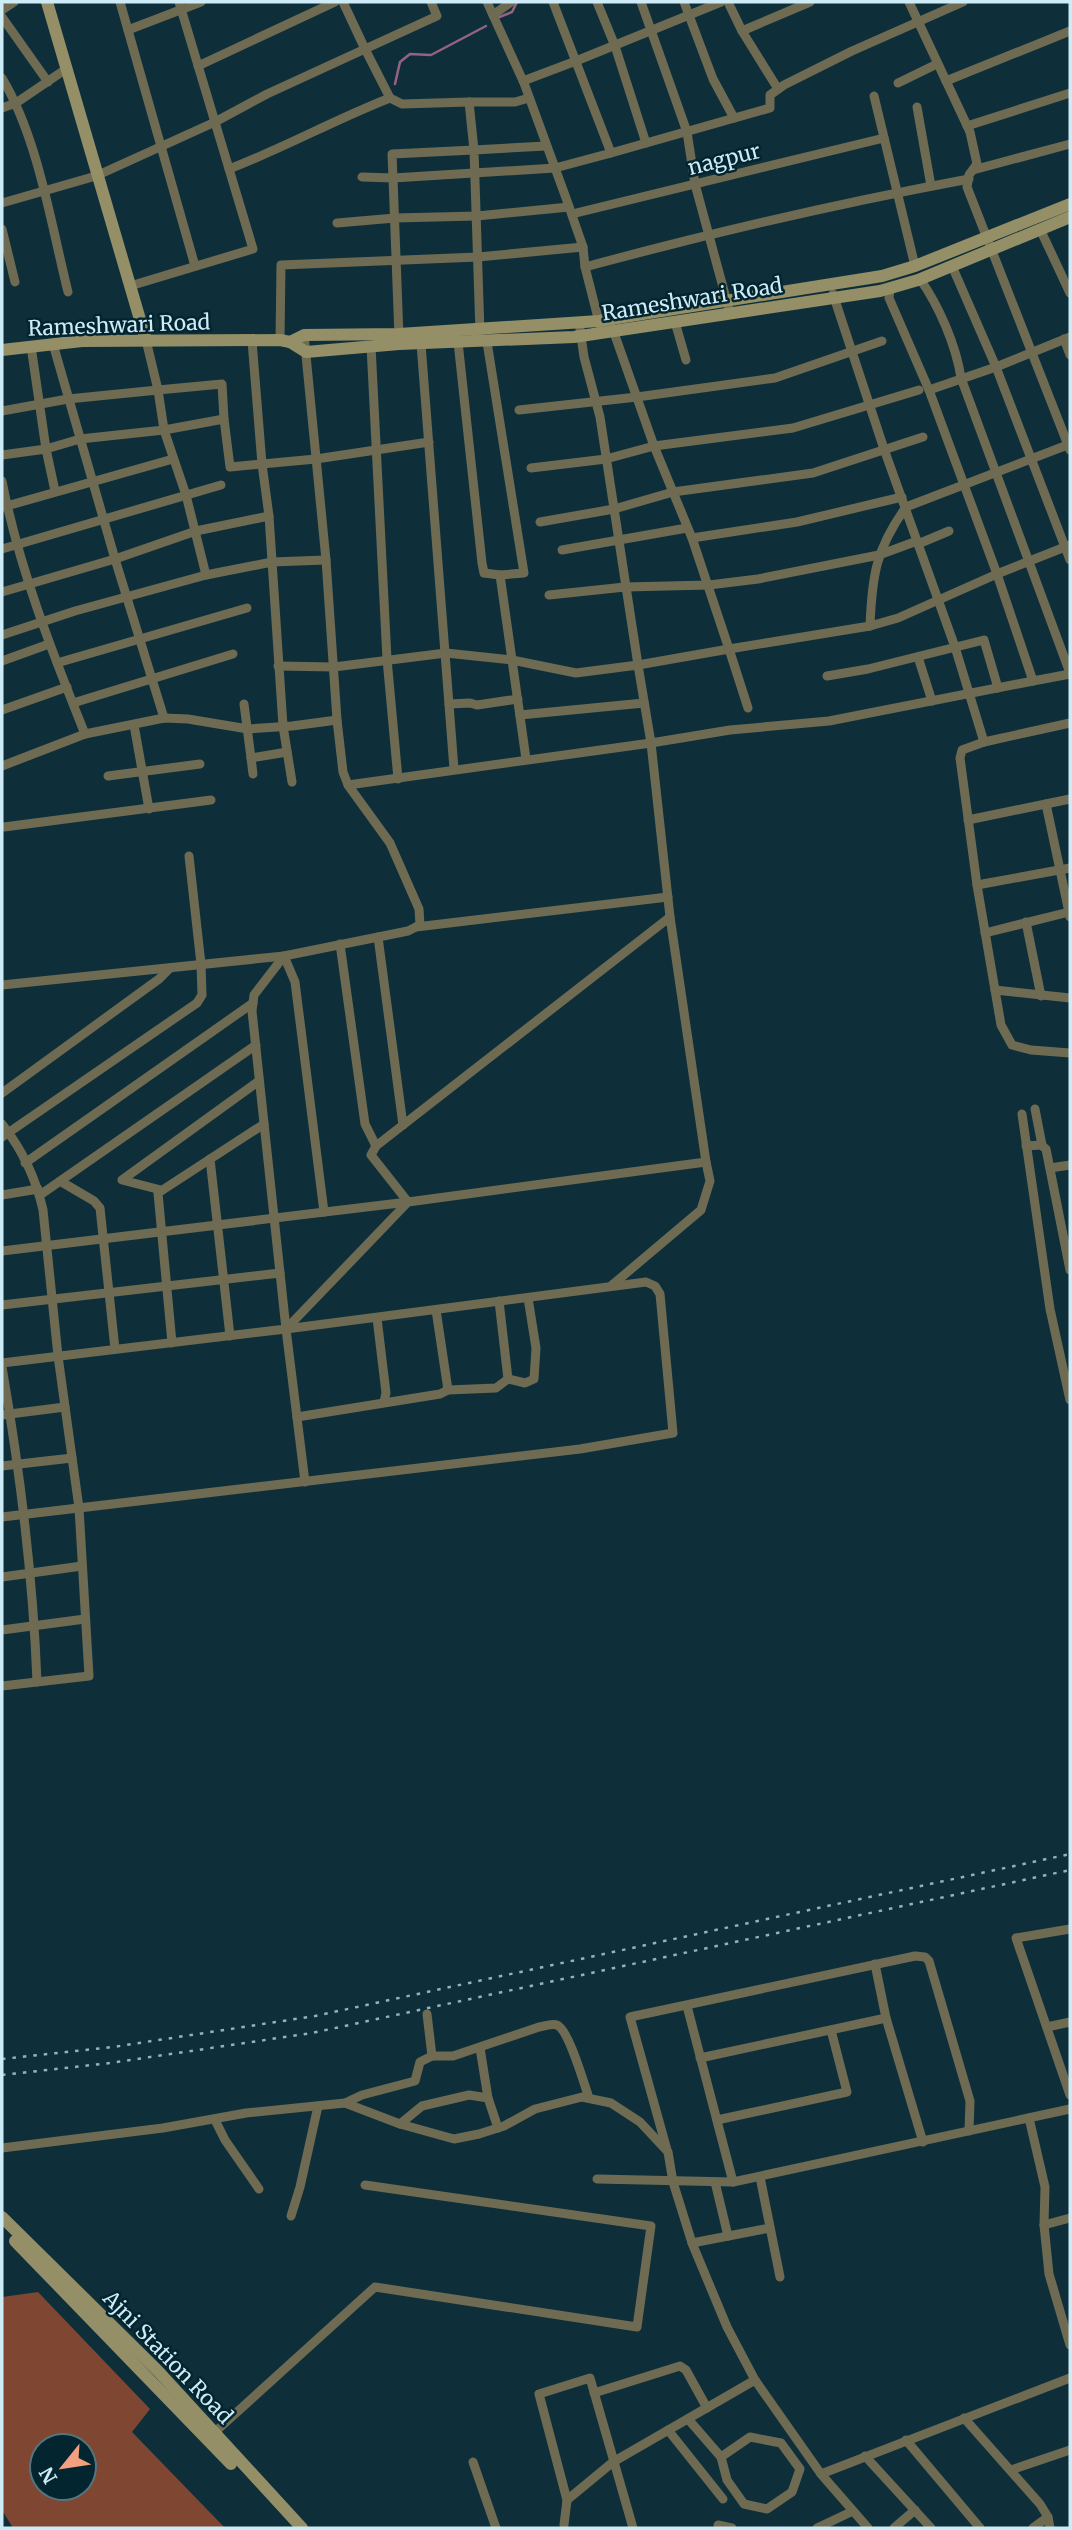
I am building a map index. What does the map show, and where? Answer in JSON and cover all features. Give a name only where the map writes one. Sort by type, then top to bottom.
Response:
[{"type":"main road","points":[[47,2],[146,341]]},
{"type":"main road","points":[[285,341],[304,335],[399,339],[480,328],[579,322],[606,326],[727,299],[832,291],[882,276],[917,273],[987,237],[1070,204]]},
{"type":"main road","name":"Rameshwari Road","points":[[306,352],[371,346],[399,339],[421,344],[581,336],[606,326],[675,322],[832,291],[890,288],[917,273],[952,266],[1070,217]]},
{"type":"main road","name":"Rameshwari Road","points":[[2,350],[82,341],[285,341]]},
{"type":"main road","points":[[285,341],[306,352]]},
{"type":"main road","name":"Ajni Station Road","points":[[2,2217],[69,2290]]},
{"type":"main road","name":"Ajni Station Road","points":[[2,2228],[154,2375],[302,2528]]},
{"type":"main road","name":"Ajni Station Road","points":[[215,2438],[291,2528]]},
{"type":"street","points":[[2,10],[14,2]]},
{"type":"street","points":[[120,2],[195,266]]},
{"type":"street","points":[[128,30],[181,6],[201,2]]},
{"type":"street","points":[[198,66],[333,2]]},
{"type":"street","points":[[343,2],[390,98],[402,104],[514,102],[529,99]]},
{"type":"street","points":[[2,203],[96,176],[215,122],[267,94],[437,16],[431,2]]},
{"type":"street","points":[[487,2],[523,80],[583,247],[585,267],[606,326],[692,538],[748,708]]},
{"type":"street","points":[[553,2],[611,153]]},
{"type":"street","points":[[597,2],[615,46],[646,143]]},
{"type":"street","points":[[641,2],[687,132],[695,184],[730,313]]},
{"type":"street","points":[[684,2],[713,79],[734,118]]},
{"type":"street","points":[[523,80],[721,2]]},
{"type":"street","points":[[728,2],[742,31],[778,89]]},
{"type":"street","points":[[742,31],[810,2]]},
{"type":"street","points":[[870,626],[871,585],[879,555],[890,529],[906,507],[1070,446],[967,187],[977,164],[967,125],[909,2]]},
{"type":"street","points":[[362,177],[393,178],[555,168],[770,108],[770,95],[778,89],[852,51],[963,2]]},
{"type":"street","points":[[493,15],[509,3]]},
{"type":"street","points":[[130,286],[253,249],[181,6]]},
{"type":"street","points":[[2,17],[48,82]]},
{"type":"street","points":[[946,81],[1070,31]]},
{"type":"street","points":[[898,82],[937,64]]},
{"type":"street","points":[[2,108],[16,103],[66,69]]},
{"type":"street","points":[[2,78],[21,112],[68,292]]},
{"type":"street","points":[[967,125],[1070,93]]},
{"type":"street","points":[[348,785],[730,730],[829,721],[1070,674],[947,333],[917,273],[874,96]]},
{"type":"street","points":[[229,169],[390,98]]},
{"type":"street","points":[[458,342],[484,573],[524,573],[480,328],[474,150],[469,102]]},
{"type":"street","points":[[917,107],[932,186]]},
{"type":"street","name":"nagpur","points":[[337,223],[570,211],[884,138]]},
{"type":"street","points":[[585,267],[896,192],[932,186],[1070,144]]},
{"type":"street","points":[[399,339],[392,153],[547,146]]},
{"type":"street","points":[[2,229],[15,282]]},
{"type":"street","points":[[1040,229],[1070,293]]},
{"type":"street","points":[[285,341],[281,265],[478,257],[583,247]]},
{"type":"street","points":[[952,266],[996,367],[1030,460],[1068,546],[1070,560]]},
{"type":"street","points":[[890,288],[889,298],[929,390],[965,484],[1034,681]]},
{"type":"street","points":[[832,291],[869,406],[955,647],[984,742]]},
{"type":"street","points":[[579,322],[606,459],[651,743],[670,916],[710,1181],[701,1210],[610,1287]]},
{"type":"street","points":[[675,322],[686,360]]},
{"type":"street","points":[[2,985],[284,956],[378,937],[421,925],[419,909],[410,884],[390,843],[348,785],[343,772],[304,335]]},
{"type":"street","points":[[929,390],[996,367],[1067,338],[1070,355]]},
{"type":"street","points":[[146,341],[164,430],[186,495],[206,575]]},
{"type":"street","points":[[252,341],[269,516],[283,726],[292,782]]},
{"type":"street","points":[[519,410],[775,379],[882,341]]},
{"type":"street","points":[[53,344],[164,718]]},
{"type":"street","points":[[421,344],[454,769]]},
{"type":"street","points":[[31,346],[55,491]]},
{"type":"street","points":[[371,346],[387,659],[398,779]]},
{"type":"street","points":[[2,411],[68,399],[222,384],[223,419],[230,467],[316,459],[429,442]]},
{"type":"street","points":[[531,468],[606,459],[654,446],[793,428],[919,390]]},
{"type":"street","points":[[2,461],[2,454],[46,449],[80,439],[164,430],[223,419]]},
{"type":"street","points":[[540,522],[614,509],[674,492],[813,473],[923,437]]},
{"type":"street","points":[[5,506],[173,459]]},
{"type":"street","points":[[2,481],[5,506],[30,584],[85,734]]},
{"type":"street","points":[[2,549],[221,485]]},
{"type":"street","points":[[692,538],[797,522],[902,496]]},
{"type":"street","points":[[2,592],[115,559],[196,531],[269,516]]},
{"type":"street","points":[[562,550],[687,528]]},
{"type":"street","points":[[549,595],[625,587],[709,585],[758,579],[879,555],[949,531]]},
{"type":"street","points":[[278,666],[334,667],[446,653],[512,660],[576,673],[638,665],[870,626],[898,618],[996,574],[1068,546]]},
{"type":"street","points":[[2,635],[75,611],[206,575],[272,562],[326,560]]},
{"type":"street","points":[[500,575],[526,759]]},
{"type":"street","points":[[57,663],[247,608]]},
{"type":"street","points":[[827,676],[984,640],[998,688]]},
{"type":"street","points":[[2,661],[50,643]]},
{"type":"street","points":[[73,703],[233,654]]},
{"type":"street","points":[[918,657],[932,701]]},
{"type":"street","points":[[2,710],[66,687]]},
{"type":"street","points":[[449,705],[477,705],[517,699]]},
{"type":"street","points":[[520,715],[644,703]]},
{"type":"street","points":[[244,704],[253,774]]},
{"type":"street","points":[[2,766],[85,734],[164,718],[188,719],[248,729],[337,720]]},
{"type":"street","points":[[1070,723],[966,747],[960,758],[1000,1025],[1012,1045],[1031,1050],[1070,1053]]},
{"type":"street","points":[[134,724],[149,809]]},
{"type":"street","points":[[251,758],[287,752]]},
{"type":"street","points":[[108,776],[200,764]]},
{"type":"street","points":[[968,820],[1070,799]]},
{"type":"street","points":[[2,824],[211,800]]},
{"type":"street","points":[[985,933],[1070,914],[1065,869],[1046,804]]},
{"type":"street","points":[[5,1134],[197,1003],[202,995],[201,964],[189,856]]},
{"type":"street","points":[[978,885],[1065,869]]},
{"type":"street","points":[[415,927],[668,897]]},
{"type":"street","points":[[408,1202],[371,1155],[376,1146],[670,916]]},
{"type":"street","points":[[1026,922],[1041,996]]},
{"type":"street","points":[[378,937],[403,1125]]},
{"type":"street","points":[[340,944],[365,1124],[376,1146]]},
{"type":"street","points":[[284,956],[254,995],[253,1003],[274,1219],[305,1482]]},
{"type":"street","points":[[284,956],[295,982],[324,1212]]},
{"type":"street","points":[[2,1093],[159,979],[170,968]]},
{"type":"street","points":[[995,990],[1070,998]]},
{"type":"street","points":[[25,1163],[253,1003]]},
{"type":"street","points":[[2,1195],[39,1192],[60,1181],[256,1045]]},
{"type":"street","points":[[161,1190],[122,1180],[260,1081]]},
{"type":"street","points":[[1035,1109],[1042,1145],[1046,1149],[1070,1270]]},
{"type":"street","points":[[1022,1114],[1050,1309],[1070,1400]]},
{"type":"street","points":[[2,1124],[5,1134],[25,1163],[39,1192],[79,1508],[89,1675],[2,1686]]},
{"type":"street","points":[[172,1343],[158,1199],[161,1190],[264,1124]]},
{"type":"street","points":[[1026,1146],[1042,1145]]},
{"type":"street","points":[[210,1159],[230,1336]]},
{"type":"street","points":[[2,1251],[274,1219],[706,1162]]},
{"type":"street","points":[[1050,1168],[1070,1165]]},
{"type":"street","points":[[60,1181],[94,1201],[100,1208],[116,1349]]},
{"type":"street","points":[[286,1329],[408,1202]]},
{"type":"street","points":[[1060,1220],[1070,1218]]},
{"type":"street","points":[[2,1305],[280,1273]]},
{"type":"street","points":[[2,1517],[23,1515],[580,1450],[673,1433],[660,1294],[655,1286],[646,1282],[2,1365],[6,1414],[18,1465],[23,1515],[29,1573],[34,1626],[37,1682]]},
{"type":"street","points":[[508,1379],[525,1383],[534,1379],[536,1348],[528,1298]]},
{"type":"street","points":[[499,1301],[508,1379]]},
{"type":"street","points":[[436,1310],[448,1390]]},
{"type":"street","points":[[377,1318],[386,1393],[384,1402]]},
{"type":"street","points":[[297,1417],[440,1394],[448,1390],[496,1388],[508,1379]]},
{"type":"street","points":[[6,1414],[65,1407]]},
{"type":"street","points":[[2,1466],[72,1458]]},
{"type":"street","points":[[2,1577],[82,1566]]},
{"type":"street","points":[[2,1629],[85,1619]]},
{"type":"street","points":[[1070,1929],[1016,1938],[1070,2095]]},
{"type":"street","points":[[868,2528],[821,2474],[755,2380],[727,2327],[692,2243],[673,2182],[668,2152],[630,2017],[818,1979],[875,1964],[915,1956],[925,1957],[929,1961],[970,2101],[969,2132]]},
{"type":"street","points":[[875,1964],[886,2018],[923,2142]]},
{"type":"street","points":[[687,2006],[733,2182]]},
{"type":"street","points":[[427,2014],[432,2056]]},
{"type":"street","points":[[700,2058],[886,2018]]},
{"type":"street","points":[[1047,2028],[1070,2022]]},
{"type":"street","points":[[2,2148],[215,2120],[246,2113],[345,2103],[362,2095],[415,2081],[420,2062],[432,2056],[453,2056],[553,2024],[559,2026],[567,2037],[590,2098]]},
{"type":"street","points":[[717,2120],[847,2092],[831,2030]]},
{"type":"street","points":[[480,2048],[488,2098],[498,2128]]},
{"type":"street","points":[[400,2124],[422,2106],[469,2095],[488,2098]]},
{"type":"street","points":[[345,2103],[400,2124],[454,2139],[498,2128],[535,2109],[582,2097],[590,2098],[611,2103],[640,2122],[668,2152]]},
{"type":"street","points":[[290,2216],[318,2106]]},
{"type":"street","points":[[597,2179],[733,2182],[1070,2109]]},
{"type":"street","points":[[1030,2118],[1045,2187],[1044,2225],[1049,2274],[1066,2316],[1070,2345]]},
{"type":"street","points":[[215,2120],[225,2140],[259,2189]]},
{"type":"street","points":[[760,2178],[780,2277]]},
{"type":"street","points":[[715,2182],[728,2236]]},
{"type":"street","points":[[215,2438],[375,2287],[636,2327],[651,2226],[365,2185]]},
{"type":"street","points":[[1044,2225],[1070,2218]]},
{"type":"street","points":[[692,2243],[770,2228]]},
{"type":"street","points":[[594,2393],[680,2366],[686,2370],[707,2408]]},
{"type":"street","points":[[565,2527],[567,2500],[540,2394],[590,2378],[633,2528]]},
{"type":"street","points":[[821,2474],[1070,2378]]},
{"type":"street","points":[[567,2500],[613,2462],[755,2380]]},
{"type":"street","points":[[688,2418],[721,2457],[727,2480],[744,2504],[767,2509],[792,2492],[800,2469],[781,2443],[750,2437],[721,2457]]},
{"type":"street","points":[[964,2418],[1040,2504],[1048,2517],[1050,2528]]},
{"type":"street","points":[[668,2430],[723,2499]]},
{"type":"street","points":[[906,2440],[980,2528]]},
{"type":"street","points":[[793,2460],[805,2450]]},
{"type":"street","points":[[1011,2470],[1070,2450]]},
{"type":"street","points":[[865,2456],[931,2528]]},
{"type":"street","points":[[473,2462],[496,2528]]},
{"type":"street","points":[[894,2528],[915,2510]]},
{"type":"street","points":[[817,2528],[853,2511]]},
{"type":"street","points":[[1033,2528],[1048,2517]]},
{"type":"street","points":[[718,2525],[732,2528]]},
{"type":"shaded area","points":[[38,2292],[150,2409],[132,2432],[225,2528],[13,2528],[2,2510],[2,2297]]},
{"type":"waterway","points":[[497,18],[512,12],[517,2]]},
{"type":"waterway","points":[[395,84],[400,62],[410,54],[431,55],[486,26]]},
{"type":"railway","points":[[2,2059],[113,2047],[315,2016],[1070,1854]]},
{"type":"railway","points":[[2,2075],[110,2063],[312,2033],[1070,1870]]}]
